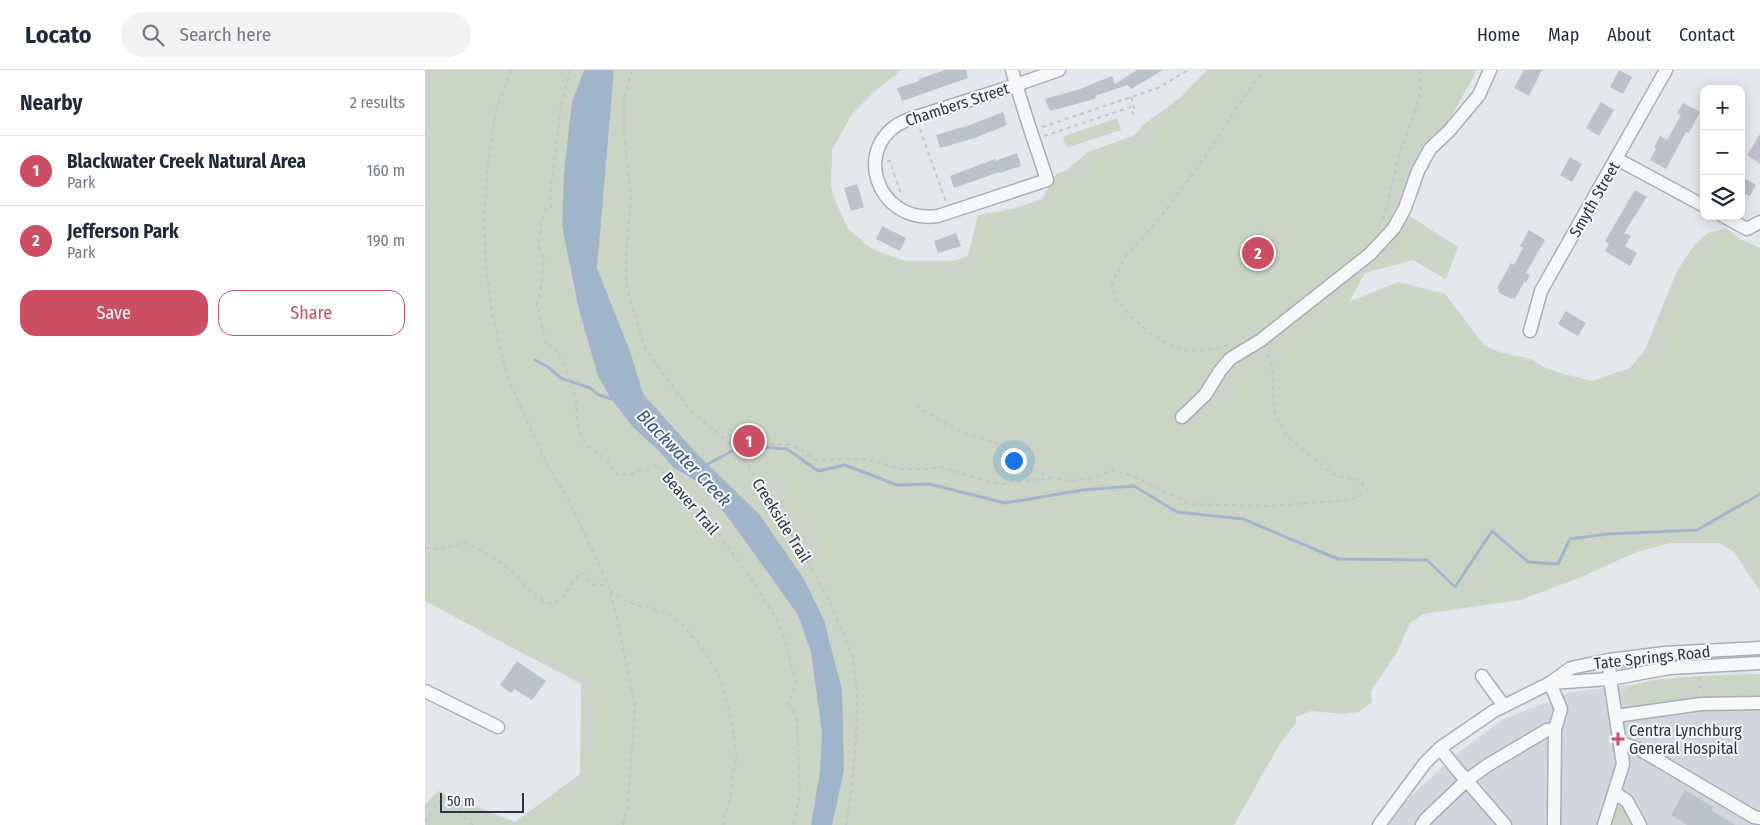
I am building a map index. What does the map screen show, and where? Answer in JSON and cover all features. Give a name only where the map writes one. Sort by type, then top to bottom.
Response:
[{"type":"street","points":[[1012,70],[1017,84]]},
{"type":"street","name":"Chambers Street","points":[[1017,84],[1047,180],[938,216],[911,215],[894,206],[878,183],[875,166],[878,149],[886,134],[899,123],[1059,70]]},
{"type":"street","points":[[1182,417],[1205,395],[1230,359],[1261,340],[1370,254],[1394,228],[1405,208],[1418,171],[1430,149],[1449,131],[1479,96],[1491,70]]},
{"type":"street","name":"Smyth Street","points":[[1530,331],[1541,291],[1666,70]]},
{"type":"street","points":[[1617,159],[1700,204]]},
{"type":"street","points":[[1730,220],[1747,229],[1760,222]]},
{"type":"street","name":"Tate Springs Road","points":[[1379,825],[1425,763],[1440,748],[1494,711],[1550,683],[1571,668],[1609,660],[1665,653],[1760,648]]},
{"type":"street","points":[[1604,825],[1623,764],[1610,679],[1609,660]]},
{"type":"street","name":"Tate Springs Road","points":[[1550,683],[1610,679],[1669,668],[1760,664]]},
{"type":"street","points":[[1483,676],[1504,706]]},
{"type":"street","points":[[1550,683],[1561,709],[1555,729],[1554,825]]},
{"type":"street","points":[[425,691],[498,727]]},
{"type":"street","points":[[1617,716],[1701,704],[1760,703]]},
{"type":"street","points":[[1427,823],[1467,780],[1488,765],[1547,730],[1555,729]]},
{"type":"street","points":[[1621,742],[1641,750],[1754,817],[1760,818]]},
{"type":"street","points":[[1440,748],[1505,825]]},
{"type":"street","points":[[1615,793],[1627,801],[1641,825]]},
{"type":"path","points":[[511,70],[497,110],[487,173],[484,217],[491,307],[507,377],[547,464],[569,501],[609,584],[635,706],[628,802],[623,825]]},
{"type":"path","name":"Beaver Trail","points":[[569,70],[561,106],[550,195],[551,208],[547,208],[543,215],[538,243],[544,262],[537,304],[546,344],[547,346],[554,346],[567,372],[569,384],[576,398],[577,405],[575,410],[579,430],[586,446],[608,461],[618,475],[627,475],[658,465],[701,510],[752,580],[777,620],[785,639],[796,684],[789,703],[797,721],[800,795],[793,825]]},
{"type":"path","name":"Creekside Trail","points":[[632,70],[625,99],[624,134],[631,197],[625,257],[626,284],[644,346],[687,406],[730,443],[748,465],[803,553],[829,600],[853,657],[857,693],[856,740],[846,825]]},
{"type":"path","points":[[1040,127],[1158,88],[1188,70]]},
{"type":"path","points":[[1229,345],[1209,350],[1187,350],[1168,344],[1151,334],[1130,314],[1115,296],[1112,283],[1126,255],[1173,201],[1264,70]]},
{"type":"path","points":[[1375,233],[1385,213],[1400,152],[1415,112],[1421,87],[1419,70]]},
{"type":"path","points":[[1131,97],[1135,118]]},
{"type":"path","points":[[1043,137],[1131,107],[1132,109]]},
{"type":"path","points":[[919,128],[946,204]]},
{"type":"path","points":[[884,160],[890,161],[893,169],[901,194],[897,197]]},
{"type":"path","points":[[730,443],[747,442],[789,445],[802,450],[819,461],[840,459],[866,460],[901,468],[925,469],[942,467],[985,481],[1003,484],[1051,478],[1070,481],[1093,478],[1113,470],[1137,478],[1190,504],[1267,506],[1350,500],[1367,492],[1360,480],[1336,476],[1287,438],[1274,410],[1272,365],[1267,352]]},
{"type":"path","points":[[916,406],[956,430],[1002,446],[1019,463],[1051,478]]},
{"type":"path","points":[[425,548],[441,548],[465,542],[504,565],[543,602],[550,604],[562,598],[581,573],[584,572],[595,586],[609,584]]},
{"type":"path","points":[[610,590],[635,605],[652,608],[676,618],[699,642],[719,676],[731,717],[737,758],[733,771],[730,800],[723,825]]},
{"type":"path","points":[[1699,675],[1701,704]]},
{"type":"path","points":[[425,822],[436,804],[440,801],[449,803],[473,825]]},
{"type":"shaded area","name":"Centra Lynchburg General Hospital","points":[[1760,675],[1760,825],[1387,825],[1394,813],[1450,759],[1503,719],[1573,692],[1699,676]]},
{"type":"green space","points":[[425,70],[901,70],[875,91],[852,114],[832,150],[831,185],[835,201],[849,230],[874,250],[905,261],[952,261],[968,256],[978,215],[1012,209],[1042,199],[1056,174],[1067,170],[1088,152],[1135,135],[1144,124],[1180,98],[1207,70],[1477,70],[1400,210],[1458,247],[1446,279],[1413,260],[1365,273],[1349,302],[1398,282],[1445,294],[1484,345],[1499,352],[1531,359],[1544,367],[1560,373],[1592,381],[1630,368],[1645,350],[1677,271],[1695,244],[1708,233],[1726,228],[1740,239],[1760,248],[1760,591],[1734,552],[1719,543],[1671,543],[1639,551],[1579,578],[1520,600],[1423,614],[1410,623],[1397,652],[1371,691],[1372,702],[1359,712],[1343,714],[1311,711],[1296,717],[1296,723],[1278,747],[1234,825],[425,825],[425,805],[438,791],[515,822],[580,774],[581,684],[425,601]]},
{"type":"green space","points":[[1117,118],[1121,130],[1069,147],[1066,146],[1063,138],[1065,136]]},
{"type":"green space","points":[[1760,653],[1760,659],[1680,663],[1621,670],[1618,667],[1620,665],[1679,657]]},
{"type":"green space","points":[[1760,674],[1760,696],[1701,698],[1700,676]]},
{"type":"green space","points":[[1698,676],[1699,698],[1630,707],[1624,703],[1623,695],[1629,685],[1631,687],[1647,681]]},
{"type":"green space","points":[[1622,804],[1635,825],[1610,825],[1616,807]]},
{"type":"water","name":"Blackwater Creek","points":[[584,70],[614,70],[597,268],[631,354],[643,394],[700,457],[759,514],[804,579],[824,620],[842,690],[844,770],[832,825],[811,825],[820,771],[822,733],[811,652],[798,615],[703,485],[674,468],[633,427],[611,399],[598,376],[579,310],[562,226],[564,173],[572,102]]},
{"type":"building","points":[[945,70],[966,70],[968,78],[902,101],[897,88]]},
{"type":"building","points":[[1137,70],[1163,70],[1131,89],[1128,85],[1095,96],[1096,98],[1084,102],[1050,111],[1045,99],[1080,89],[1112,76],[1115,84]]},
{"type":"building","points":[[1524,70],[1542,70],[1529,96],[1514,88]]},
{"type":"building","points":[[1619,70],[1632,77],[1623,94],[1610,87]]},
{"type":"building","points":[[1601,102],[1614,110],[1599,136],[1586,128]]},
{"type":"building","points":[[1683,103],[1700,112],[1689,133],[1686,132],[1666,169],[1650,160],[1660,136],[1667,140],[1681,115],[1677,113]]},
{"type":"building","points":[[1003,112],[1007,125],[975,138],[940,148],[936,135],[970,125]]},
{"type":"building","points":[[1760,134],[1760,164],[1747,155]]},
{"type":"building","points":[[1017,153],[1021,166],[954,188],[950,176]]},
{"type":"building","points":[[1570,157],[1582,164],[1572,182],[1560,175]]},
{"type":"building","points":[[1745,178],[1756,185],[1750,196],[1745,194]]},
{"type":"building","points":[[857,184],[864,207],[851,211],[844,188]]},
{"type":"building","points":[[1635,190],[1647,197],[1624,233],[1631,236],[1625,246],[1637,253],[1630,266],[1605,251],[1609,244],[1605,241]]},
{"type":"building","points":[[882,226],[906,238],[900,251],[876,239]]},
{"type":"building","points":[[1529,230],[1545,240],[1526,273],[1530,275],[1526,283],[1524,282],[1515,299],[1511,299],[1498,292],[1499,289],[1497,288],[1511,263],[1514,265],[1523,248],[1520,246]]},
{"type":"building","points":[[956,233],[961,246],[938,253],[934,241]]},
{"type":"building","points":[[1566,311],[1586,323],[1578,336],[1558,324]]},
{"type":"building","points":[[517,661],[546,681],[532,700],[514,689],[511,693],[500,685]]},
{"type":"building","points":[[1685,790],[1713,807],[1711,810],[1735,825],[1687,825],[1671,815]]},
{"type":"waterway","points":[[535,360],[548,367],[561,378],[590,388],[599,395],[613,398]]},
{"type":"waterway","points":[[741,447],[787,449],[818,471],[845,465],[897,485],[929,484],[1005,503],[1083,490],[1134,486],[1177,512],[1243,519],[1338,559],[1427,560],[1455,587],[1492,531],[1528,562],[1558,564],[1570,539],[1608,534],[1697,530],[1760,494]]},
{"type":"waterway","name":"Blackwater Creek","points":[[706,465],[732,451]]},
{"type":"place","name":"Jefferson Park","points":[[1258,253]]},
{"type":"place","name":"Blackwater Creek Natural Area","points":[[749,441]]},
{"type":"place","name":"Centra Lynchburg General Hospital","points":[[1618,739]]}]
